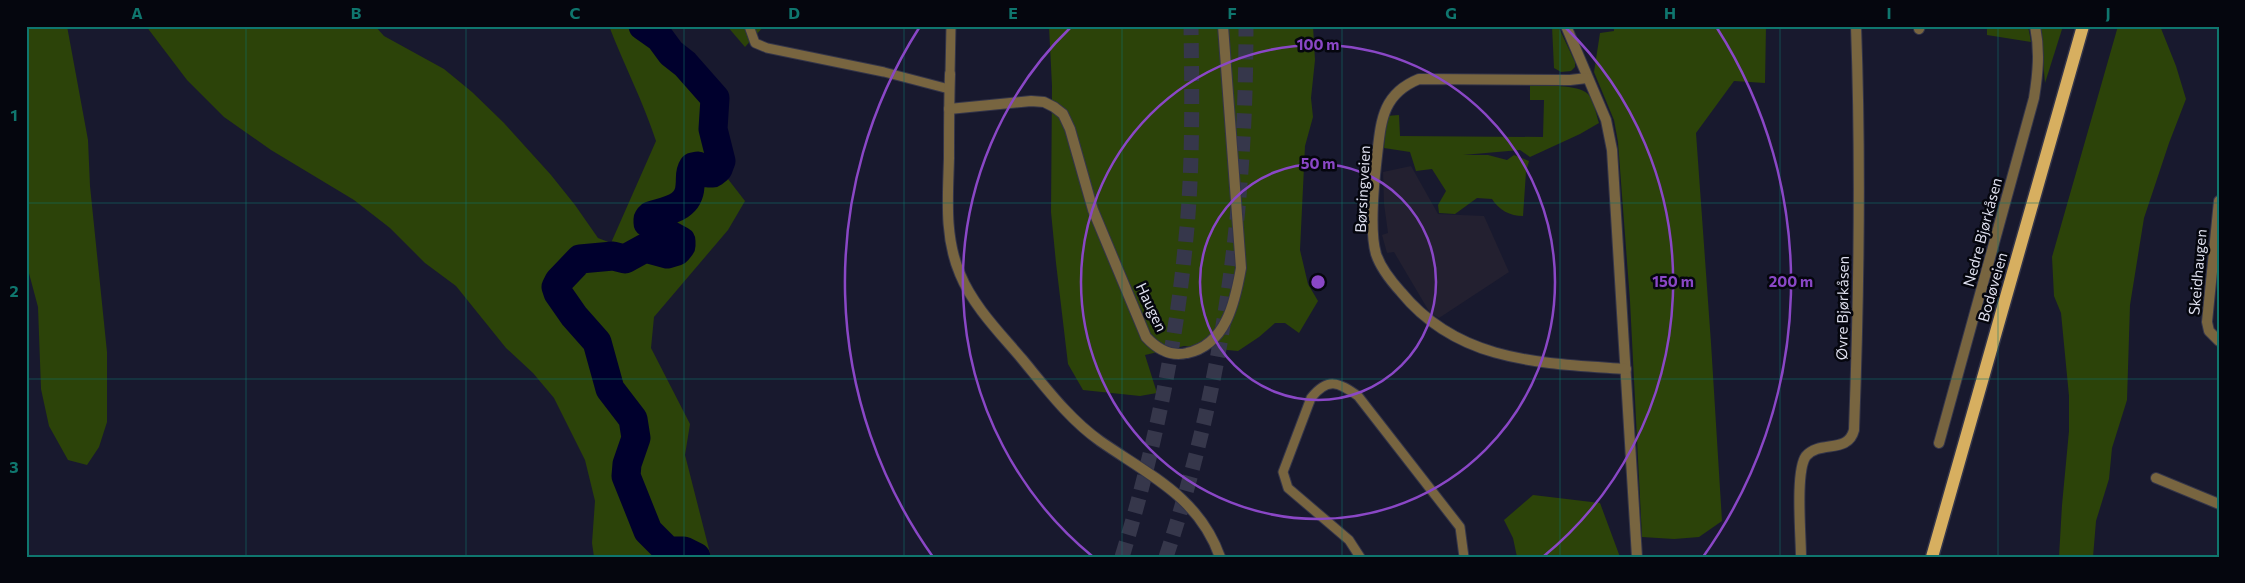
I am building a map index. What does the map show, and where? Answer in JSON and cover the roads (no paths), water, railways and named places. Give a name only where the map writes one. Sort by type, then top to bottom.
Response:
[{"type":"main road","name":"Bodøveien","points":[[1932,557],[2083,26]]},
{"type":"street","name":"Haugen","points":[[949,108],[1031,101],[1044,102],[1063,114],[1070,129],[1093,210],[1146,338],[1156,348],[1169,353],[1184,354],[1198,350],[1210,344],[1229,315],[1236,295],[1241,268],[1223,26]]},
{"type":"street","points":[[1566,26],[1606,120],[1612,150],[1637,557]]},
{"type":"street","name":"Øvre Bjørkåsen","points":[[1801,557],[1800,488],[1803,462],[1812,451],[1848,442],[1854,430],[1858,325],[1858,86],[1856,26]]},
{"type":"street","name":"Nedre Bjørkåsen","points":[[1939,443],[2034,98],[2039,50],[2035,26]]},
{"type":"street","points":[[950,74],[948,210],[950,236],[956,264],[968,291],[999,332],[1071,416],[1100,440],[1165,484],[1193,509],[1210,532],[1220,557]]},
{"type":"street","name":"Børsingveien","points":[[1588,78],[1570,80],[1419,79],[1400,89],[1391,99],[1384,113],[1380,129],[1375,172],[1374,245],[1384,270],[1405,297],[1428,320],[1462,342],[1516,358],[1626,369]]},
{"type":"street","name":"Skeidhaugen","points":[[2219,201],[2207,322],[2209,331],[2219,341]]},
{"type":"street","points":[[2156,478],[2219,504]]},
{"type":"lane","points":[[749,26],[756,43],[767,48],[884,72],[949,89]]},
{"type":"lane","points":[[950,74],[951,26]]},
{"type":"lane","points":[[1360,557],[1349,540],[1288,488],[1283,472],[1311,398],[1328,383],[1343,385],[1358,396],[1460,527],[1464,557]]},
{"type":"waterway","points":[[643,26],[660,38],[671,53],[685,64],[715,98],[713,129],[721,161],[718,169],[713,173],[708,173],[698,166],[693,167],[689,193],[682,204],[650,216],[648,219],[648,223],[681,241],[681,246],[677,251],[667,254],[645,248],[625,259],[613,256],[580,259],[559,281],[556,287],[574,316],[597,342],[610,389],[633,419],[636,438],[627,464],[626,476],[648,531],[668,551],[684,551],[696,557]]},
{"type":"tunnel","points":[[1122,557],[1154,439],[1170,359],[1182,279],[1191,159],[1191,26]]},
{"type":"tunnel","points":[[1166,557],[1186,492],[1203,426],[1217,361],[1228,295],[1242,162],[1246,26]]}]
